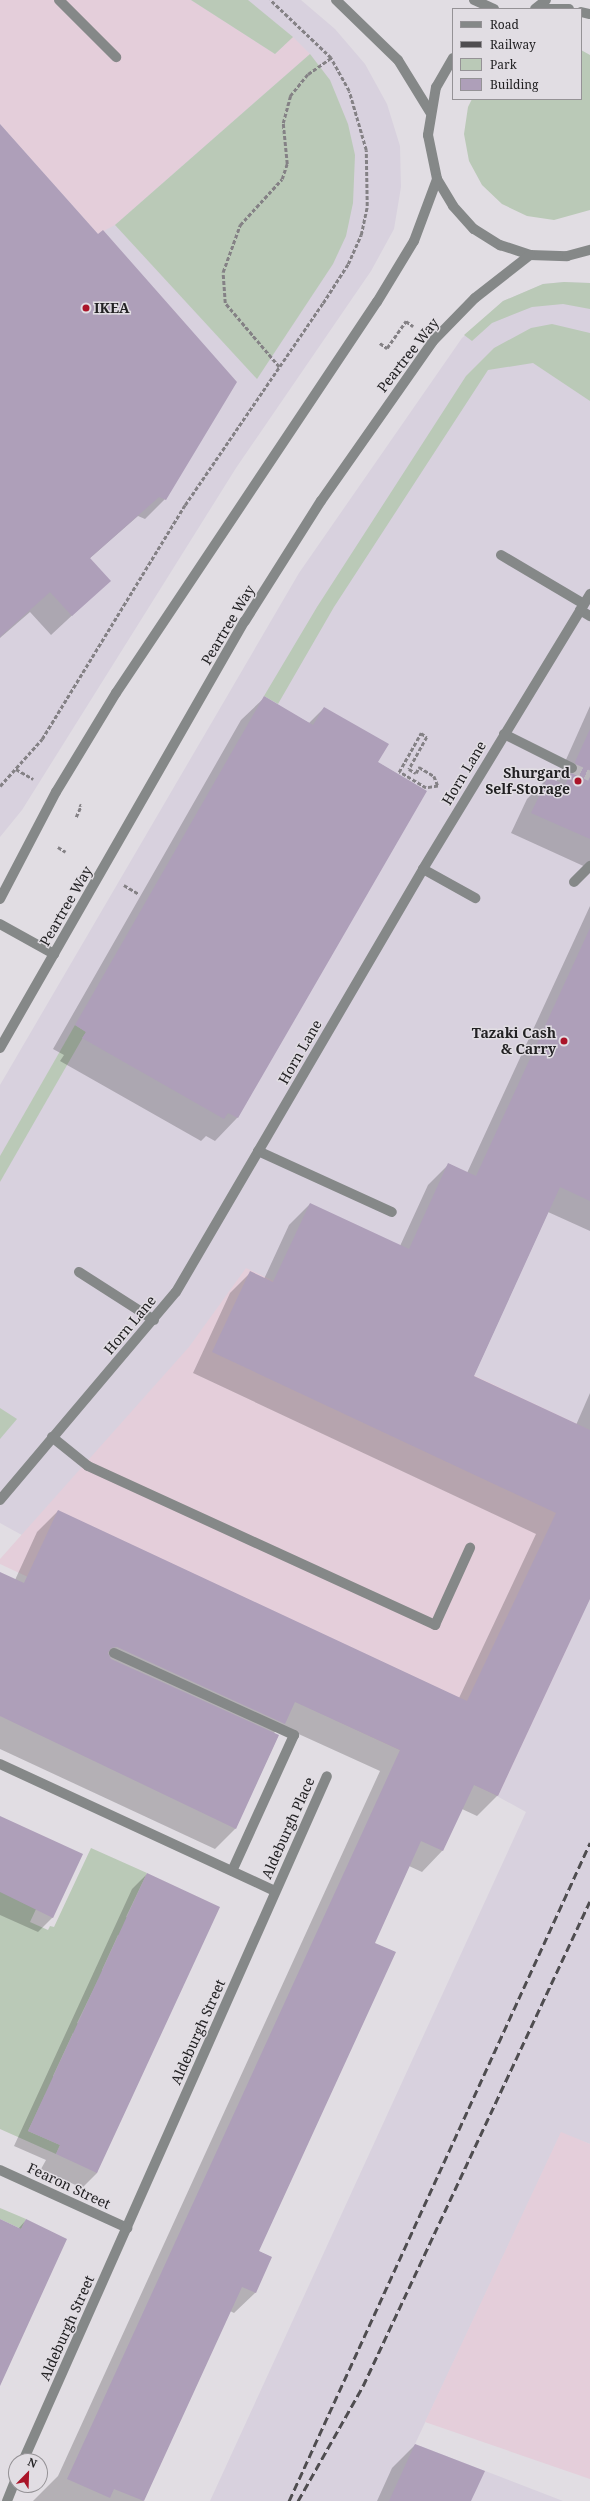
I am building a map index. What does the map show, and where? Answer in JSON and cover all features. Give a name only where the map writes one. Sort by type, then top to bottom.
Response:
[{"type":"street","points":[[60,0],[116,57]]},
{"type":"street","points":[[336,0],[398,60],[430,112]]},
{"type":"street","points":[[474,0],[492,8]]},
{"type":"street","points":[[536,8],[546,0]]},
{"type":"street","points":[[452,60],[436,87],[430,112],[430,150],[437,179],[452,206],[474,229],[500,245],[530,255],[567,256],[590,250]]},
{"type":"street","points":[[0,899],[56,792],[116,693],[377,302],[414,241],[437,179]]},
{"type":"street","name":"Peartree Way","points":[[0,1048],[245,621],[321,501],[433,341],[474,298],[530,255]]},
{"type":"street","points":[[500,555],[582,607],[590,616]]},
{"type":"street","name":"Horn Lane","points":[[0,1500],[52,1437],[154,1320],[176,1292],[423,869],[590,594]]},
{"type":"street","points":[[504,734],[572,768]]},
{"type":"street","points":[[574,882],[590,866]]},
{"type":"street","points":[[423,869],[475,898]]},
{"type":"street","points":[[0,924],[54,954]]},
{"type":"street","points":[[258,1151],[392,1212]]},
{"type":"street","points":[[79,1272],[154,1320]]},
{"type":"street","points":[[52,1437],[88,1466],[434,1626],[470,1548]]},
{"type":"street","points":[[114,1653],[294,1735],[232,1871]]},
{"type":"street","points":[[0,1764],[276,1891]]},
{"type":"street","name":"Aldeburgh Place","points":[[276,1891],[327,1776]]},
{"type":"street","name":"Aldeburgh Street","points":[[27,2453],[276,1891]]},
{"type":"street","name":"Fearon Street","points":[[0,2170],[127,2228]]},
{"type":"path","points":[[0,786],[42,739],[184,505],[348,264],[361,235],[367,206],[366,150],[349,91],[331,58],[270,0]]},
{"type":"path","points":[[279,367],[225,303],[223,272],[226,256],[240,226],[282,179],[287,164],[283,122],[290,96],[308,74],[331,58]]},
{"type":"path","points":[[374,339],[387,348],[406,321],[416,328]]},
{"type":"path","points":[[421,733],[427,737],[409,769],[416,773],[419,767],[434,776],[438,786],[426,788],[399,772],[421,733]]},
{"type":"path","points":[[16,769],[38,782]]},
{"type":"path","points":[[116,880],[139,894]]},
{"type":"shaded area","points":[[0,0],[301,0],[335,29],[365,64],[387,104],[400,146],[401,187],[394,229],[371,271],[236,468],[22,810],[0,837]]},
{"type":"shaded area","points":[[0,0],[191,0],[275,54],[293,37],[310,54],[115,225],[98,234],[0,124]]},
{"type":"shaded area","points":[[564,282],[590,283],[590,2144],[561,2133],[415,2444],[563,2501],[210,2501],[526,1812],[0,1523],[0,1085],[299,573],[462,338],[503,301],[543,284]]},
{"type":"shaded area","points":[[246,1268],[590,1430],[582,1616],[498,1796],[0,1564],[0,1559],[189,1347]]},
{"type":"shaded area","points":[[561,2132],[590,2144],[590,2479],[425,2422]]},
{"type":"green space","points":[[191,0],[248,0],[293,37],[275,54]]},
{"type":"green space","points":[[582,51],[590,55],[590,210],[554,220],[527,216],[502,204],[482,185],[469,161],[464,134],[468,107],[472,100],[582,100]]},
{"type":"green space","points":[[310,54],[330,80],[348,124],[355,155],[353,203],[346,236],[333,264],[257,379],[115,225]]},
{"type":"green space","points":[[564,282],[590,283],[590,309],[563,304],[532,307],[492,323],[472,341],[464,335],[503,301],[543,284]]},
{"type":"green space","points":[[552,324],[590,333],[590,401],[533,363],[488,370],[334,607],[278,704],[264,696],[317,607],[466,376],[494,348],[531,328]]},
{"type":"green space","points":[[75,1025],[86,1032],[0,1182],[0,1156]]},
{"type":"green space","points":[[0,1408],[17,1419],[0,1439]]},
{"type":"green space","points":[[91,1848],[147,1873],[126,1917],[158,1932],[149,1950],[118,1935],[102,1970],[129,1994],[98,1980],[77,2023],[109,2038],[73,2033],[53,2076],[84,2091],[45,2095],[28,2131],[60,2145],[56,2154],[0,2129],[0,1892],[44,1892],[30,1922],[48,1930],[50,1926],[54,1927]]},
{"type":"green space","points":[[0,2208],[26,2219],[21,2229],[0,2219]]},
{"type":"building","name":"IKEA","points":[[0,124],[98,234],[103,230],[237,382],[166,500],[159,497],[90,558],[111,581],[72,616],[50,592],[0,637]]},
{"type":"building","points":[[264,696],[313,725],[324,707],[389,744],[378,762],[427,791],[238,1118],[228,1113],[224,1119],[82,1038],[86,1032],[75,1025]]},
{"type":"building","name":"Shurgard Self-Storage","points":[[590,729],[590,839],[531,813],[548,777],[565,785],[570,774],[578,771],[575,762]]},
{"type":"building","points":[[590,928],[590,1201],[560,1187],[474,1376],[590,1430],[590,1599],[498,1796],[474,1785],[443,1851],[421,1841],[375,1943],[396,1952],[259,2251],[272,2257],[256,2293],[242,2287],[144,2501],[114,2489],[110,2498],[67,2479],[400,1750],[295,1702],[285,1724],[117,1647],[111,1648],[108,1653],[111,1659],[279,1735],[236,1829],[0,1716],[0,1572],[24,1583],[58,1510],[467,1701],[556,1513],[212,1352],[250,1271],[273,1282],[310,1203],[409,1249],[448,1163],[476,1176]]},
{"type":"building","points":[[0,1816],[83,1854],[53,1918],[0,1892]]},
{"type":"building","points":[[147,1873],[220,1907],[97,2173],[56,2154],[60,2145],[28,2131]]},
{"type":"building","points":[[0,2219],[21,2229],[26,2219],[67,2239],[0,2386]]},
{"type":"building","points":[[415,2444],[485,2471],[471,2501],[389,2501]]},
{"type":"tunnel","points":[[572,768],[590,776]]},
{"type":"railway","points":[[289,2501],[590,1843]]},
{"type":"railway","points":[[298,2501],[363,2386],[590,1901]]},
{"type":"place","name":"IKEA","points":[[86,308]]},
{"type":"place","name":"Shurgard Self-Storage","points":[[578,781]]},
{"type":"place","name":"Tazaki Cash & Carry","points":[[564,1041]]}]
